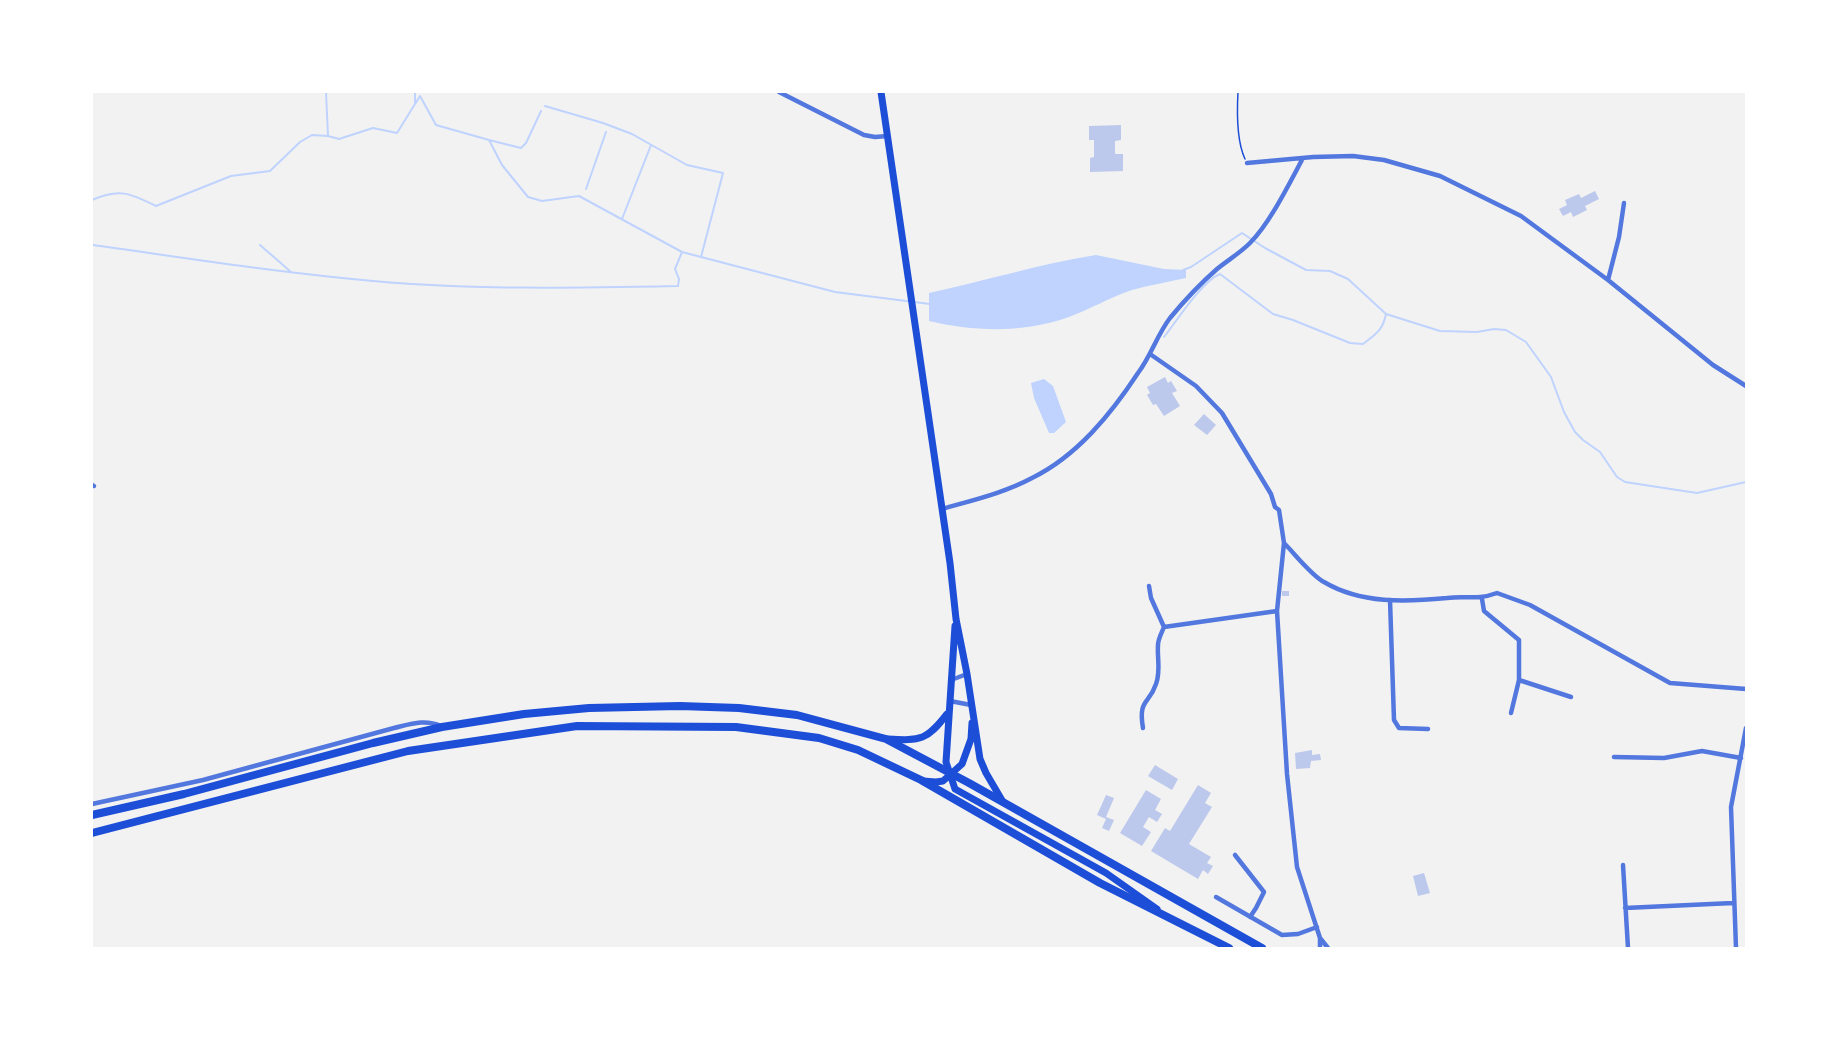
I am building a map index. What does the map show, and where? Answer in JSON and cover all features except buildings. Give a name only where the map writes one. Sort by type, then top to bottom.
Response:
[{"type":"highway","points":[[92,815],[184,794],[372,743],[442,727],[524,714],[589,708],[692,706],[739,708],[796,715],[886,739],[1262,948]]},
{"type":"highway","points":[[92,833],[408,751],[577,726],[736,727],[819,738],[858,750],[921,780],[1064,863],[1229,948]]},
{"type":"main road","points":[[881,92],[956,619],[968,674],[972,714],[980,759],[1004,803]]},
{"type":"main road","points":[[956,619],[946,762],[955,789],[1106,873],[1174,921]]},
{"type":"main road","points":[[886,739],[907,741],[919,739],[932,733],[948,714]]},
{"type":"main road","points":[[921,780],[943,781],[965,759],[971,739],[972,714]]},
{"type":"street","points":[[778,92],[856,131],[875,137],[888,136]]},
{"type":"street","points":[[1247,164],[1353,156],[1384,160],[1440,176],[1521,216],[1608,280],[1713,364],[1746,386]]},
{"type":"street","points":[[942,509],[991,495],[1033,478],[1056,464],[1092,433],[1122,398],[1170,318],[1217,268],[1256,236],[1281,198],[1303,158]]},
{"type":"street","points":[[1608,280],[1617,246],[1624,203]]},
{"type":"street","points":[[1150,354],[1196,386],[1222,412],[1271,494],[1275,507],[1279,510],[1284,543],[1277,610],[1286,757],[1297,867],[1317,927],[1320,948]]},
{"type":"street","points":[[1284,543],[1323,582],[1356,596],[1426,601],[1450,597],[1482,599],[1497,593],[1530,605],[1670,683],[1746,689]]},
{"type":"street","points":[[1143,728],[1141,715],[1144,703],[1156,685],[1160,665],[1158,644],[1164,627],[1151,598],[1149,586]]},
{"type":"street","points":[[1482,599],[1484,611],[1519,640],[1518,680],[1511,713]]},
{"type":"street","points":[[1390,600],[1394,720],[1399,728],[1428,729]]},
{"type":"street","points":[[1164,627],[1277,610]]},
{"type":"street","points":[[951,680],[968,674]]},
{"type":"street","points":[[1518,680],[1571,697]]},
{"type":"street","points":[[950,701],[971,705]]},
{"type":"street","points":[[92,804],[203,780],[421,722],[431,722],[442,727]]},
{"type":"street","points":[[1736,948],[1731,807],[1746,728]]},
{"type":"street","points":[[1614,757],[1664,758],[1702,751],[1741,758]]},
{"type":"street","points":[[1235,855],[1264,892],[1250,917]]},
{"type":"street","points":[[1623,866],[1628,948]]},
{"type":"street","points":[[1216,897],[1282,935],[1298,934],[1317,927]]},
{"type":"street","points":[[1625,908],[1733,903]]},
{"type":"street","points":[[1320,938],[1328,948]]},
{"type":"path","points":[[1238,92],[1242,153],[1247,164]]},
{"type":"water","points":[[1096,255],[1164,269],[1186,270],[1186,278],[1132,290],[1069,317],[1035,326],[982,329],[929,321],[929,293]]},
{"type":"water","points":[[1044,379],[1053,386],[1066,422],[1054,433],[1049,433],[1034,398],[1031,383]]},
{"type":"waterway","points":[[326,92],[328,136]]},
{"type":"waterway","points":[[415,92],[415,104]]},
{"type":"waterway","points":[[92,200],[117,193],[131,195],[156,206],[231,176],[270,171],[300,142],[312,135],[339,139],[373,128],[397,133],[420,96],[436,125],[489,140],[502,165],[528,197],[542,201],[579,196],[682,252],[835,292],[930,304]]},
{"type":"waterway","points":[[545,106],[632,134],[687,165],[723,173],[701,257]]},
{"type":"waterway","points":[[489,140],[521,148],[526,143],[541,111]]},
{"type":"waterway","points":[[586,189],[606,132]]},
{"type":"waterway","points":[[622,219],[651,145]]},
{"type":"waterway","points":[[1183,270],[1242,233],[1306,270],[1330,271],[1348,279],[1386,314],[1440,331],[1506,330],[1526,342],[1551,377],[1564,412],[1575,432],[1600,452],[1617,477],[1625,482],[1697,493],[1746,482]]},
{"type":"waterway","points":[[93,245],[338,278],[411,284],[526,288],[678,286],[679,279],[675,269],[682,252]]},
{"type":"waterway","points":[[260,245],[291,272]]},
{"type":"waterway","points":[[1164,337],[1205,285],[1220,274],[1273,314],[1350,343],[1363,344],[1372,337],[1381,328],[1386,314]]}]
